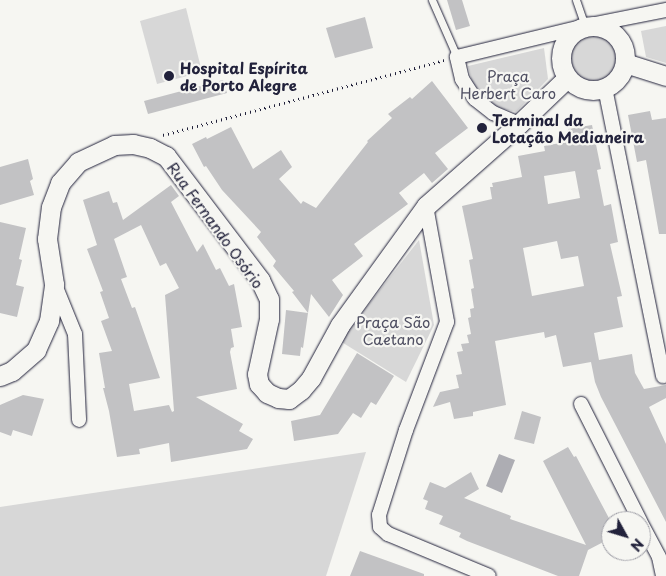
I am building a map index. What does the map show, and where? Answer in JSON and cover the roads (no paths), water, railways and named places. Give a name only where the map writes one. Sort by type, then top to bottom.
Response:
[{"type":"street","points":[[520,124],[493,113],[475,99],[462,80],[457,57],[585,26],[666,10]]},
{"type":"street","points":[[596,25],[616,34],[625,52],[625,63],[618,78],[605,88],[595,90],[584,89],[575,85],[567,78],[561,63],[562,47],[568,37],[585,26],[596,25]]},
{"type":"street","points":[[625,63],[666,76]]},
{"type":"street","name":"Rua Fernando Osório","points":[[79,420],[75,334],[54,284],[47,239],[51,207],[60,182],[78,162],[114,145],[133,144],[150,148],[166,156],[260,280],[269,300],[269,319],[257,374],[259,384],[267,393],[278,398],[290,399],[301,390],[310,378],[340,325],[426,206],[520,124],[567,78]]},
{"type":"street","points":[[605,88],[663,376]]},
{"type":"street","points":[[426,206],[446,322],[406,430],[379,516],[380,527],[388,534],[489,576]]},
{"type":"street","name":"Rua Fernando Osório","points":[[0,376],[12,372],[36,350],[49,321],[54,284]]},
{"type":"street","points":[[581,404],[635,511]]},
{"type":"street","points":[[651,541],[659,557],[664,576]]},
{"type":"lane","points":[[432,0],[457,57]]},
{"type":"lane","points":[[576,0],[585,26]]},
{"type":"place","name":"Hospital Espírita de Porto Alegre","points":[[169,76]]},
{"type":"place","name":"Terminal da Lotação Medianeira","points":[[482,128]]},
{"type":"park label","name":"Praça Herbert Caro","points":[[508,84]]},
{"type":"park label","name":"Praça São Caetano","points":[[393,330]]}]
